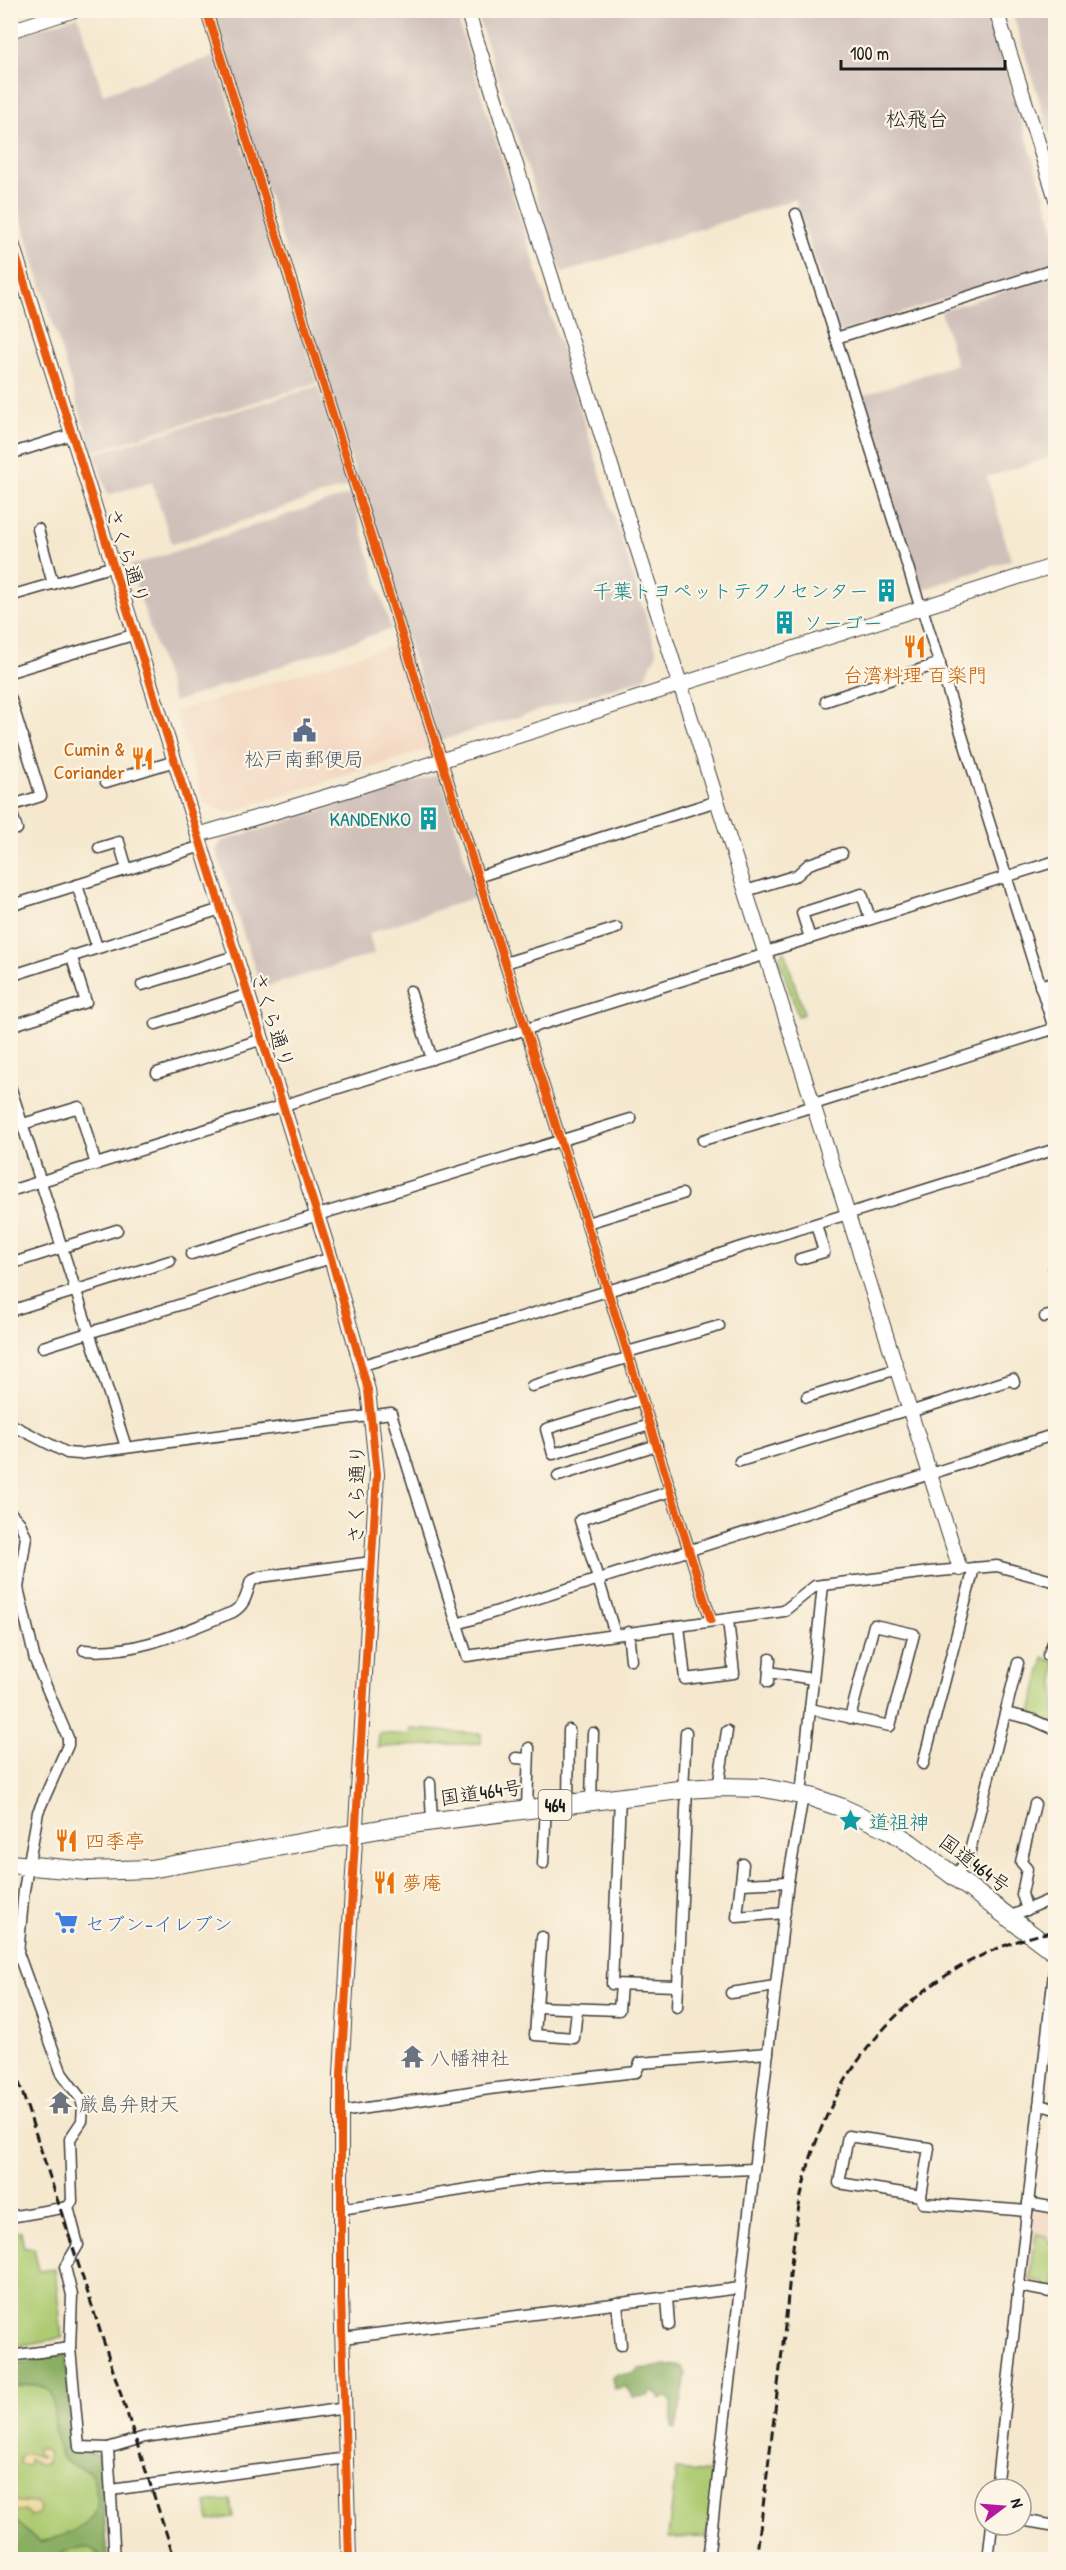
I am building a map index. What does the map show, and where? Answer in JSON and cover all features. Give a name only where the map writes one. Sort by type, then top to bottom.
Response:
[{"type":"highway","name":"国道464号","points":[[10,1864],[88,1871],[150,1869],[355,1833],[527,1808],[718,1787],[764,1788],[840,1807],[890,1830],[956,1877],[1020,1914],[1056,1954]]},
{"type":"street","points":[[10,31],[75,10]]},
{"type":"street","points":[[206,10],[711,1620]]},
{"type":"street","points":[[468,10],[960,1569]]},
{"type":"street","points":[[996,10],[1056,199]]},
{"type":"street","points":[[703,1140],[1054,1032],[940,663],[796,214]]},
{"type":"street","name":"さくら通り","points":[[10,237],[16,277],[73,434],[331,1258],[363,1365],[373,1417],[377,1474],[346,1961],[341,2112],[340,2209],[349,2559]]},
{"type":"street","points":[[836,338],[1056,269]]},
{"type":"street","points":[[10,454],[73,434]]},
{"type":"street","points":[[38,528],[53,584]]},
{"type":"street","points":[[10,906],[127,869],[200,841],[440,760],[1056,565]]},
{"type":"street","points":[[10,596],[114,566]]},
{"type":"street","points":[[10,672],[136,634]]},
{"type":"street","points":[[826,700],[940,663]]},
{"type":"street","points":[[10,697],[41,796],[10,807],[17,829]]},
{"type":"street","points":[[10,740],[23,736]]},
{"type":"street","points":[[106,782],[175,761]]},
{"type":"street","points":[[477,877],[717,801]]},
{"type":"street","points":[[99,848],[118,842],[127,869]]},
{"type":"street","points":[[746,891],[797,875],[809,864],[842,853]]},
{"type":"street","points":[[10,1191],[1056,861]]},
{"type":"street","points":[[77,885],[97,947]]},
{"type":"street","points":[[810,938],[802,913],[822,906],[862,894],[870,918]]},
{"type":"street","points":[[10,976],[221,909]]},
{"type":"street","points":[[505,963],[618,928]]},
{"type":"street","points":[[10,1026],[86,1002],[71,955]]},
{"type":"street","points":[[142,985],[235,956]]},
{"type":"street","points":[[1040,986],[1056,981]]},
{"type":"street","points":[[410,991],[432,1059]]},
{"type":"street","points":[[156,1024],[249,994]]},
{"type":"street","points":[[157,1072],[263,1039]]},
{"type":"street","points":[[10,1086],[126,1447]]},
{"type":"street","points":[[22,1124],[79,1107],[96,1165]]},
{"type":"street","points":[[191,1254],[631,1119]]},
{"type":"street","points":[[363,1365],[1056,1149]]},
{"type":"street","points":[[587,1223],[682,1194]]},
{"type":"street","points":[[800,1259],[824,1252],[816,1224]]},
{"type":"street","points":[[10,1264],[117,1230]]},
{"type":"street","points":[[43,1347],[331,1258]]},
{"type":"street","points":[[10,1311],[170,1261]]},
{"type":"street","points":[[532,1386],[719,1326]]},
{"type":"street","points":[[807,1396],[897,1369]]},
{"type":"street","points":[[740,1461],[1013,1379],[1014,1383]]},
{"type":"street","points":[[641,1400],[546,1430],[553,1454],[650,1425]]},
{"type":"street","points":[[12,1427],[67,1453],[79,1454],[392,1413],[467,1656],[784,1611],[815,1586],[997,1566],[1056,1582]]},
{"type":"street","points":[[458,1624],[1056,1434]]},
{"type":"street","points":[[558,1476],[657,1445]]},
{"type":"street","points":[[615,1634],[580,1520],[671,1491]]},
{"type":"street","points":[[10,1512],[20,1523],[26,1537],[18,1588],[35,1660],[68,1737],[68,1745],[38,1812],[22,1910],[18,1953],[62,2074],[81,2099],[83,2107],[82,2121],[70,2139],[72,2201],[68,2208],[78,2245],[65,2267],[72,2295],[70,2348],[79,2447],[108,2448],[145,2437],[346,2408]]},
{"type":"street","points":[[84,1650],[100,1652],[147,1645],[233,1612],[242,1607],[252,1581],[260,1577],[372,1562]]},
{"type":"street","points":[[923,1764],[974,1568]]},
{"type":"street","points":[[708,2559],[775,1986],[802,1796],[823,1585]]},
{"type":"street","points":[[679,1626],[685,1679],[734,1672],[728,1620]]},
{"type":"street","points":[[810,1709],[850,1718],[890,1726],[914,1634],[874,1625],[850,1718]]},
{"type":"street","points":[[628,1632],[631,1660]]},
{"type":"street","points":[[1048,1656],[1056,1635]]},
{"type":"street","points":[[770,1659],[768,1677],[813,1679]]},
{"type":"street","points":[[956,1877],[968,1858],[1018,1664]]},
{"type":"street","points":[[1006,1713],[1031,1719],[1056,1730]]},
{"type":"street","points":[[568,1803],[569,1730]]},
{"type":"street","points":[[718,1787],[727,1731]]},
{"type":"street","points":[[677,2007],[686,1732]]},
{"type":"street","points":[[591,1800],[593,1733]]},
{"type":"street","points":[[516,1758],[528,1753],[527,1808]]},
{"type":"street","points":[[430,1783],[432,1821]]},
{"type":"street","points":[[620,1797],[612,1984],[677,1986]]},
{"type":"street","points":[[1035,1804],[1022,1862],[1027,1869],[1020,1914],[1056,1898]]},
{"type":"street","points":[[543,1864],[546,1806]]},
{"type":"street","points":[[743,1864],[737,1917],[785,1913]]},
{"type":"street","points":[[741,1884],[788,1882]]},
{"type":"street","points":[[542,1937],[535,2035],[574,2038],[577,2009]]},
{"type":"street","points":[[997,2477],[1056,1954]]},
{"type":"street","points":[[537,2007],[619,2010],[621,1984]]},
{"type":"street","points":[[731,1993],[742,1987],[775,1986]]},
{"type":"street","points":[[341,2112],[489,2089],[636,2072],[640,2063],[768,2053]]},
{"type":"street","points":[[1039,2105],[1056,2109]]},
{"type":"street","points":[[921,2196],[839,2183],[848,2136],[929,2148],[921,2196],[923,2203],[1056,2208]]},
{"type":"street","points":[[340,2209],[544,2177],[754,2169]]},
{"type":"street","points":[[10,2217],[68,2208]]},
{"type":"street","points":[[1018,2286],[1056,2294]]},
{"type":"street","points":[[343,2338],[740,2288]]},
{"type":"street","points":[[668,2297],[669,2325]]},
{"type":"street","points":[[617,2304],[621,2345]]},
{"type":"street","points":[[10,2356],[70,2348]]},
{"type":"street","points":[[108,2448],[115,2559]]},
{"type":"street","points":[[111,2490],[347,2458]]},
{"type":"street","points":[[1033,2522],[1056,2526]]},
{"type":"street","points":[[988,2559],[991,2537]]},
{"type":"shaded area","points":[[211,11],[455,11],[657,653],[645,678],[439,741]]},
{"type":"shaded area","points":[[476,11],[987,11],[1055,229],[1055,263],[839,333],[795,199],[562,273]]},
{"type":"shaded area","points":[[1012,11],[1055,11],[1055,152]]},
{"type":"shaded area","points":[[78,16],[103,94],[214,56],[317,383],[92,452],[11,185],[10,38]]},
{"type":"shaded area","points":[[1055,275],[1055,456],[987,477],[1011,560],[921,590],[859,397],[956,364],[941,311]]},
{"type":"shaded area","points":[[318,386],[349,486],[172,544],[152,482],[108,495],[95,454]]},
{"type":"shaded area","points":[[351,494],[391,629],[174,702],[130,566]]},
{"type":"shaded area","points":[[399,643],[431,748],[228,813],[204,803],[175,712]]},
{"type":"shaded area","points":[[440,774],[476,897],[369,933],[374,954],[261,988],[216,850],[222,841]]},
{"type":"shaded area","points":[[1032,2207],[1055,2211],[1055,2290],[1023,2284]]},
{"type":"green space","points":[[784,950],[804,1014],[798,1016],[779,958]]},
{"type":"green space","points":[[1044,1658],[1055,1662],[1055,1725],[1031,1713]]},
{"type":"green space","points":[[411,1729],[481,1734],[481,1743],[378,1747],[379,1733],[410,1735]]},
{"type":"green space","points":[[21,2231],[24,2248],[34,2248],[39,2271],[55,2269],[62,2338],[11,2347],[11,2233]]},
{"type":"green space","points":[[1036,2234],[1046,2236],[1049,2243],[1055,2244],[1055,2290],[1045,2288],[1045,2283],[1030,2280]]},
{"type":"green space","points":[[66,2353],[72,2451],[99,2454],[108,2559],[11,2559],[10,2365]]},
{"type":"green space","points":[[66,2353],[72,2451],[99,2454],[108,2559],[101,2559],[92,2550],[79,2548],[66,2551],[57,2559],[14,2559],[15,2543],[10,2516],[40,2543],[69,2533],[87,2523],[97,2507],[97,2496],[91,2474],[85,2469],[66,2462],[60,2452],[56,2437],[53,2396],[38,2385],[19,2387],[11,2383],[11,2365]]},
{"type":"green space","points":[[678,2365],[683,2368],[686,2375],[676,2429],[672,2427],[672,2402],[667,2397],[661,2399],[656,2393],[651,2392],[648,2396],[633,2397],[626,2387],[614,2389],[612,2378],[615,2374],[634,2374],[639,2369]]},
{"type":"green space","points":[[676,2470],[714,2473],[707,2537],[668,2538]]},
{"type":"green space","points":[[230,2500],[233,2517],[209,2521],[206,2503]]},
{"type":"sand","points":[[37,2449],[43,2449],[49,2453],[47,2463],[38,2465],[29,2459],[29,2465],[20,2464],[20,2459],[25,2453],[42,2457],[37,2453]]},
{"type":"sand","points":[[10,2501],[36,2503],[40,2509],[38,2514],[31,2516],[24,2510],[12,2513]]},
{"type":"railway","points":[[756,2560],[797,2219],[806,2173],[829,2111],[850,2073],[875,2039],[904,2008],[938,1981],[974,1959],[1014,1942],[1056,1931]]},
{"type":"railway","points":[[10,2055],[175,2560]]},
{"type":"cycle path","points":[[206,10],[711,1620]]},
{"type":"cycle path","points":[[10,237],[333,1265],[368,1390],[377,1474],[341,2074],[341,2295],[349,2560]]},
{"type":"place","name":"千葉トヨペットテクノセンター","points":[[887,590]]},
{"type":"place","name":"ソーゴー","points":[[785,622]]},
{"type":"place","name":"台湾料理 百楽門","points":[[915,646]]},
{"type":"place","name":"松戸南郵便局","points":[[304,730]]},
{"type":"place","name":"Cumin & Coriander","points":[[143,759]]},
{"type":"place","name":"KANDENKO","points":[[429,818]]},
{"type":"place","name":"道祖神","points":[[851,1821]]},
{"type":"place","name":"四季亭","points":[[67,1840]]},
{"type":"place","name":"夢庵","points":[[384,1882]]},
{"type":"place","name":"セブン-イレブン","points":[[67,1923]]},
{"type":"place","name":"八幡神社","points":[[412,2057]]},
{"type":"place","name":"厳島弁財天","points":[[61,2103]]},
{"type":"district","name":"松飛台","points":[[917,118]]}]
